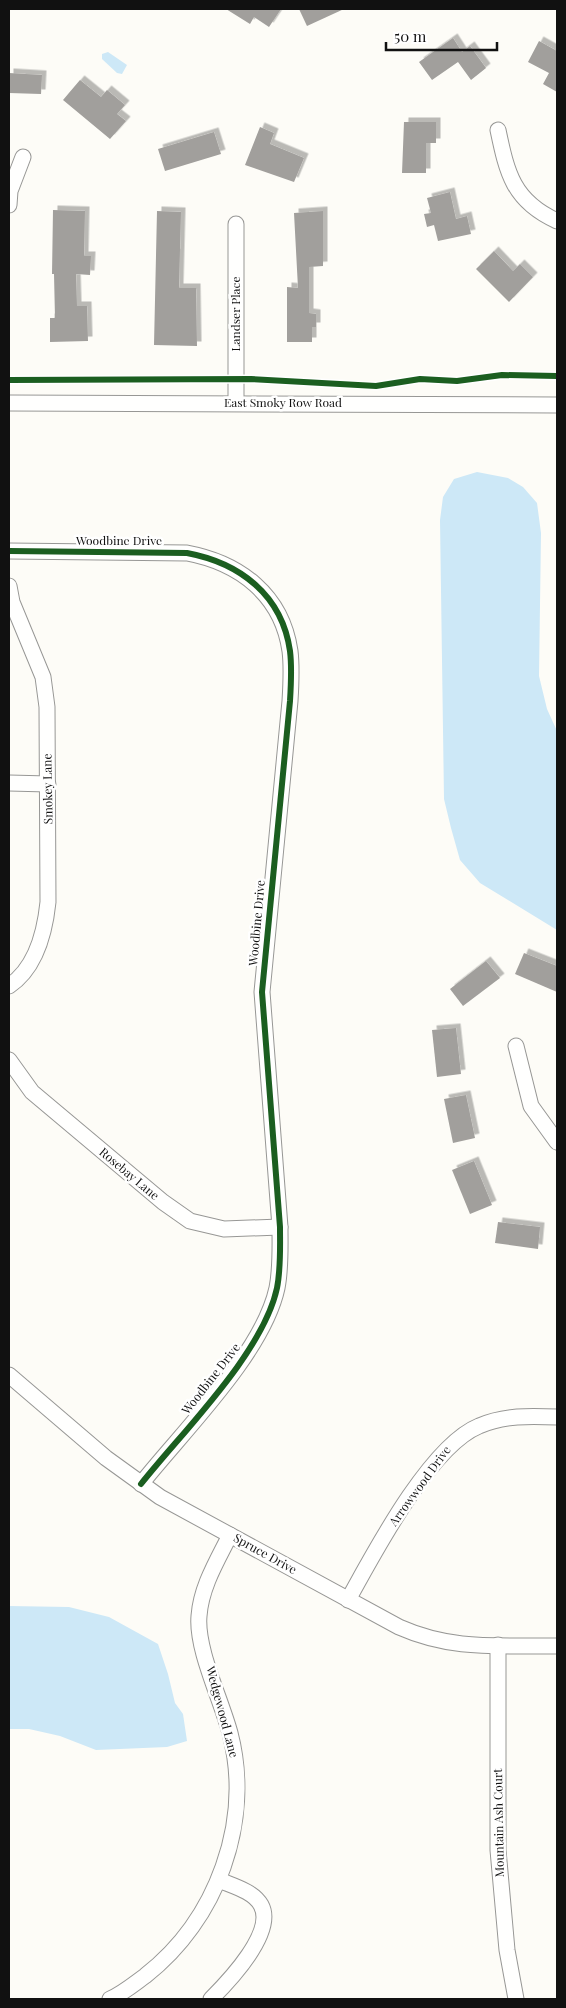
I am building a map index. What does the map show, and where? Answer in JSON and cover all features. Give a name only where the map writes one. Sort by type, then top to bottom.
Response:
[{"type":"street","points":[[498,130],[507,171],[521,196],[546,215],[557,220]]},
{"type":"street","points":[[9,205],[10,192],[23,157]]},
{"type":"street","name":"Landser Place","points":[[236,224],[236,403]]},
{"type":"street","name":"East Smoky Row Road","points":[[9,403],[557,405]]},
{"type":"street","name":"Woodbine Drive","points":[[9,551],[187,553],[209,557],[229,565],[258,586],[269,599],[283,626],[290,652],[290,701],[262,992],[280,1227],[280,1265],[277,1289],[268,1315],[246,1356],[141,1484]]},
{"type":"street","name":"Smokey Lane","points":[[9,586],[12,602],[43,677],[47,708],[48,784],[48,902],[45,932],[25,970],[9,986]]},
{"type":"street","points":[[9,783],[48,784]]},
{"type":"street","points":[[516,1046],[531,1106],[557,1142]]},
{"type":"street","name":"Rosebay Lane","points":[[9,1060],[32,1092],[163,1202],[190,1221],[224,1229],[280,1227]]},
{"type":"street","name":"Spruce Drive","points":[[9,1375],[106,1458],[141,1484],[348,1600],[424,1638],[453,1644],[557,1646]]},
{"type":"street","name":"Arrowwood Drive","points":[[348,1600],[394,1522],[448,1445],[470,1430],[498,1419],[557,1417]]},
{"type":"street","name":"Wedgewood Lane","points":[[113,1999],[156,1967],[176,1949],[194,1925],[219,1880],[232,1833],[237,1779],[230,1733],[201,1639],[199,1617],[208,1580],[230,1535]]},
{"type":"street","name":"Mountain Ash Court","points":[[498,1645],[498,1850],[508,1950],[516,1999]]},
{"type":"street","points":[[211,1999],[245,1959],[257,1940],[264,1920],[264,1912],[255,1898],[246,1891],[219,1880]]},
{"type":"water","points":[[108,52],[127,65],[122,74],[117,73],[102,59],[102,54]]},
{"type":"water","points":[[477,472],[508,478],[523,487],[537,503],[541,533],[539,676],[547,709],[557,731],[557,930],[480,883],[460,860],[444,799],[440,520],[443,497],[454,479]]},
{"type":"water","points":[[9,1606],[69,1607],[109,1617],[158,1644],[175,1703],[183,1714],[187,1741],[167,1747],[96,1750],[60,1736],[29,1729],[9,1729]]},
{"type":"building","points":[[226,9],[281,9],[269,27],[254,17],[250,24]]},
{"type":"building","points":[[299,9],[344,9],[307,26]]},
{"type":"building","points":[[453,38],[462,52],[470,46],[486,68],[471,80],[458,62],[432,80],[419,62]]},
{"type":"building","points":[[539,41],[557,51],[557,92],[543,84],[549,73],[528,62]]},
{"type":"building","points":[[9,73],[42,75],[41,94],[9,93]]},
{"type":"building","points":[[80,80],[101,97],[107,90],[125,105],[117,114],[126,121],[110,139],[63,100]]},
{"type":"building","points":[[404,122],[436,122],[436,143],[426,143],[426,173],[402,173]]},
{"type":"building","points":[[260,127],[274,133],[270,144],[304,158],[294,182],[245,165]]},
{"type":"building","points":[[214,132],[221,154],[165,171],[158,149]]},
{"type":"building","points":[[450,192],[456,219],[467,216],[471,234],[438,241],[434,225],[427,227],[424,214],[431,213],[427,198]]},
{"type":"building","points":[[53,210],[85,211],[84,256],[91,256],[90,275],[76,274],[77,306],[87,306],[88,341],[50,342],[50,318],[55,318],[54,274],[52,274]]},
{"type":"building","points":[[157,211],[181,212],[179,288],[196,288],[197,346],[154,345]]},
{"type":"building","points":[[323,211],[323,266],[309,267],[309,313],[316,314],[316,327],[312,327],[312,342],[287,342],[287,287],[298,288],[294,213]]},
{"type":"building","points":[[494,251],[513,271],[520,264],[533,277],[509,302],[476,269]]},
{"type":"building","points":[[524,953],[557,966],[557,992],[515,974]]},
{"type":"building","points":[[486,961],[500,978],[463,1006],[450,989]]},
{"type":"building","points":[[456,1028],[461,1074],[437,1077],[432,1030]]},
{"type":"building","points":[[466,1095],[475,1138],[453,1143],[444,1099]]},
{"type":"building","points":[[474,1161],[492,1205],[470,1214],[452,1170]]},
{"type":"building","points":[[498,1222],[540,1227],[538,1249],[495,1243]]},
{"type":"cycle path","points":[[9,380],[251,379],[376,386],[420,379],[457,381],[502,375],[557,376]]},
{"type":"cycle path","points":[[9,551],[187,553],[206,558],[241,574],[268,598],[278,613],[290,651],[290,701],[262,992],[280,1227],[280,1265],[277,1288],[269,1313],[256,1339],[239,1365],[199,1416],[141,1484]]}]
